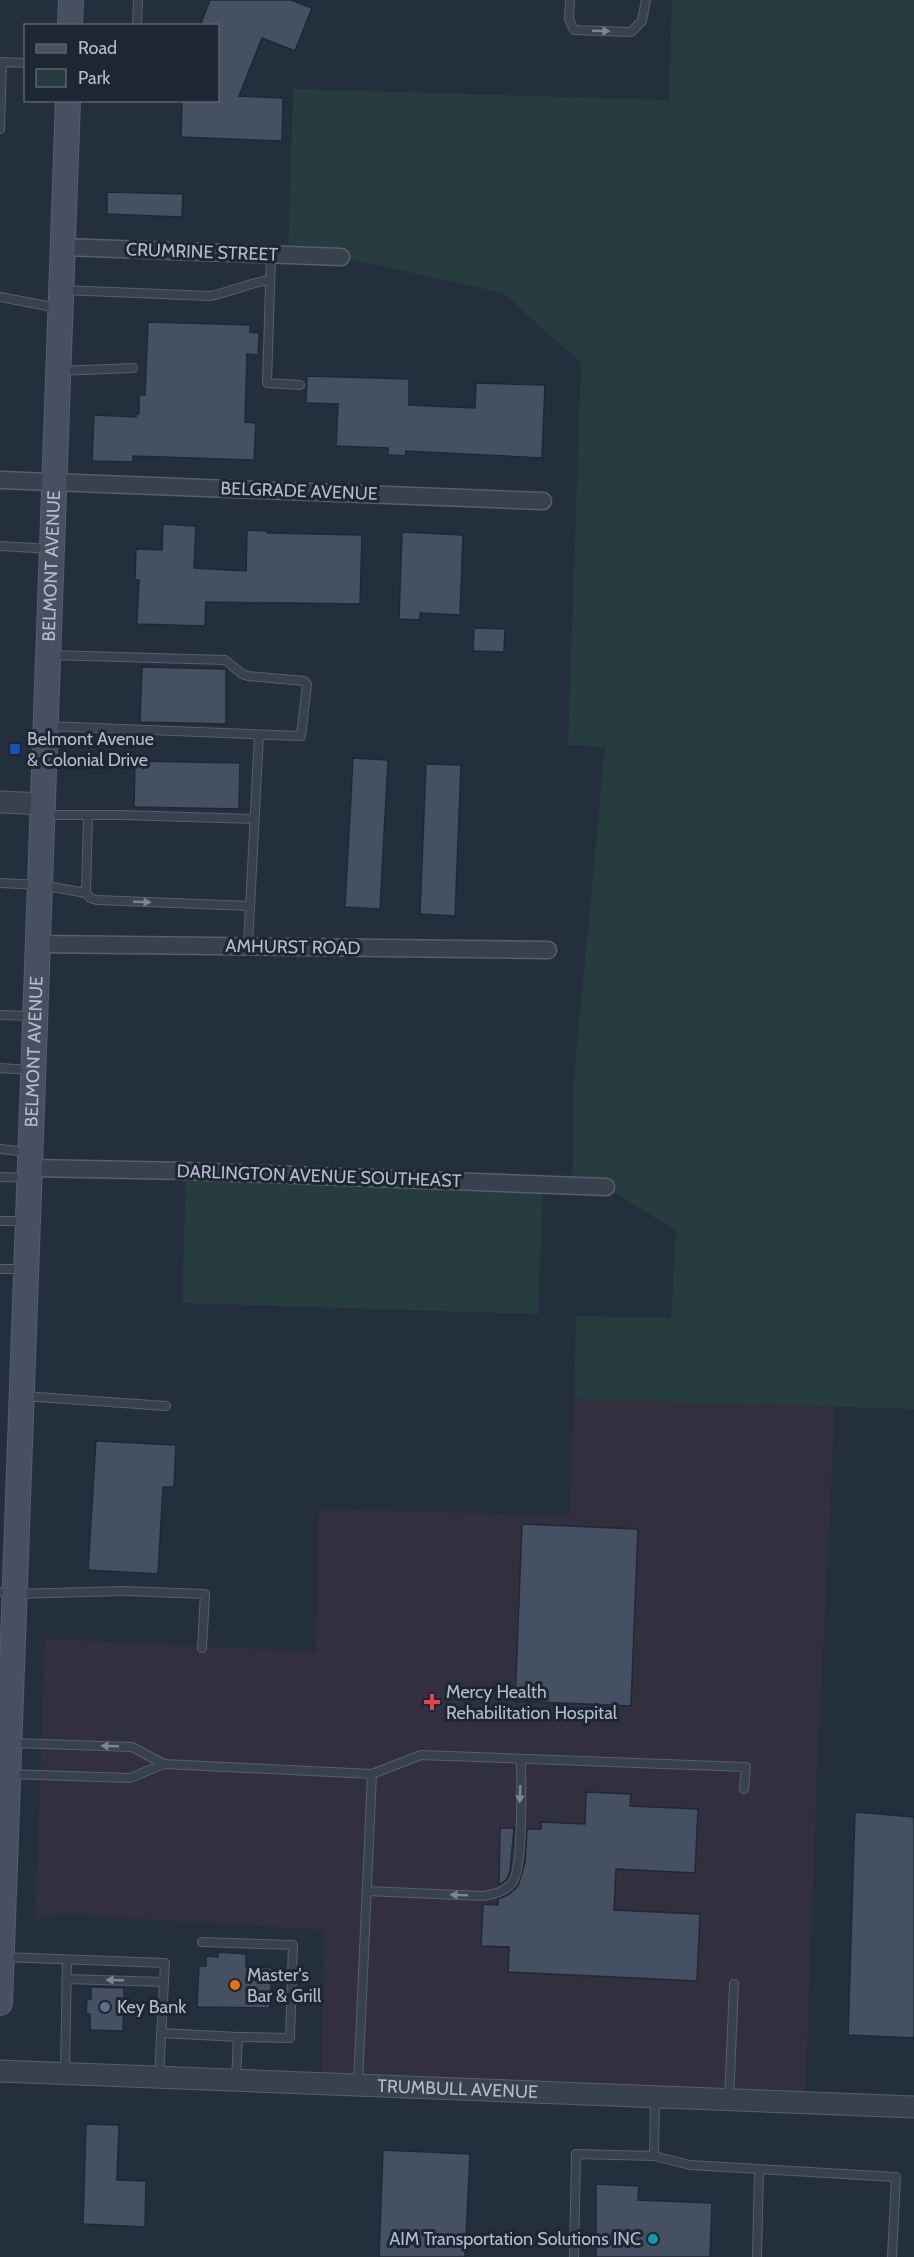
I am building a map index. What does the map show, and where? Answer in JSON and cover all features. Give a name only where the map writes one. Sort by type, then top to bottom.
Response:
[{"type":"main road","points":[[70,24],[71,0]]},
{"type":"main road","name":"BELMONT AVENUE","points":[[0,2003],[3,1869],[9,1774],[8,1593],[22,1396],[68,102]]},
{"type":"street","name":"CRUMRINE STREET","points":[[64,247],[341,257]]},
{"type":"street","name":"BELGRADE AVENUE","points":[[0,480],[543,501]]},
{"type":"street","points":[[0,802],[43,810]]},
{"type":"street","name":"AMHURST ROAD","points":[[39,944],[548,950]]},
{"type":"street","name":"DARLINGTON AVENUE SOUTHEAST","points":[[31,1166],[606,1187]]},
{"type":"street","name":"TRUMBULL AVENUE","points":[[0,2071],[914,2107]]},
{"type":"lane","points":[[137,24],[138,0]]},
{"type":"lane","points":[[570,0],[569,19],[574,30],[632,32],[642,21],[646,0]]},
{"type":"lane","points":[[0,129],[1,62],[24,63]]},
{"type":"lane","points":[[271,255],[267,383],[300,385]]},
{"type":"lane","points":[[0,297],[62,299],[210,296],[269,280]]},
{"type":"lane","points":[[59,371],[133,368]]},
{"type":"lane","points":[[0,546],[53,549]]},
{"type":"lane","points":[[46,726],[301,736],[307,684],[304,681],[248,676],[225,660],[49,655]]},
{"type":"lane","points":[[249,946],[259,735]]},
{"type":"lane","points":[[43,810],[88,815],[254,819]]},
{"type":"lane","points":[[88,815],[86,893],[90,898],[250,906]]},
{"type":"lane","points":[[0,883],[41,885],[86,893]]},
{"type":"lane","points":[[0,1015],[36,1017]]},
{"type":"lane","points":[[0,1068],[34,1070]]},
{"type":"lane","points":[[0,1149],[31,1166]]},
{"type":"lane","points":[[0,1177],[31,1166]]},
{"type":"lane","points":[[0,1221],[29,1221]]},
{"type":"lane","points":[[0,1269],[27,1269]]},
{"type":"lane","points":[[22,1396],[166,1406]]},
{"type":"lane","points":[[8,1593],[124,1591],[205,1593],[202,1648]]},
{"type":"lane","points":[[7,1728],[132,1747],[164,1764]]},
{"type":"lane","points":[[9,1774],[130,1778],[164,1764],[372,1774],[421,1755],[746,1767],[744,1789]]},
{"type":"lane","points":[[367,1891],[483,1896],[502,1892],[515,1877],[518,1858],[521,1759]]},
{"type":"lane","points":[[358,2085],[372,1774]]},
{"type":"lane","points":[[161,2033],[290,2038],[293,1945],[202,1942]]},
{"type":"lane","points":[[1,1957],[165,1964],[159,2077]]},
{"type":"lane","points":[[65,2074],[67,1960]]},
{"type":"lane","points":[[66,1979],[164,1982]]},
{"type":"lane","points":[[729,2100],[734,1984]]},
{"type":"lane","points":[[236,2080],[238,2037]]},
{"type":"lane","points":[[654,2156],[655,2097]]},
{"type":"lane","points":[[574,2257],[576,2154],[654,2156],[690,2165],[896,2177],[892,2257]]},
{"type":"lane","points":[[757,2257],[759,2169]]},
{"type":"shaded area","name":"Mercy Health Rehabilitation Hospital","points":[[574,1399],[835,1407],[817,1774],[805,2103],[321,2084],[325,1930],[60,1914],[35,1919],[45,1639],[316,1652],[319,1509],[570,1516]]},
{"type":"green space","points":[[672,0],[914,0],[914,1409],[574,1399],[576,1316],[671,1318],[676,1231],[606,1187],[572,1186],[574,1078],[605,747],[568,745],[581,363],[503,293],[341,257],[288,255],[293,89],[669,100]]},
{"type":"green space","points":[[186,1171],[543,1185],[538,1314],[182,1303]]},
{"type":"building","points":[[210,0],[291,0],[312,8],[295,51],[262,38],[239,96],[283,98],[282,141],[181,137],[182,102],[219,102],[219,24],[201,24]]},
{"type":"building","points":[[107,192],[183,194],[182,217],[107,214]]},
{"type":"building","points":[[148,322],[250,325],[250,332],[259,333],[258,355],[247,354],[245,422],[256,423],[254,460],[133,456],[133,462],[92,461],[94,415],[136,417],[136,414],[139,414],[139,395],[145,395]]},
{"type":"building","points":[[307,376],[409,379],[409,405],[475,408],[476,383],[545,385],[542,458],[406,451],[405,456],[388,455],[388,448],[336,446],[338,404],[306,403]]},
{"type":"building","points":[[163,524],[196,526],[194,568],[246,571],[247,530],[267,531],[267,533],[362,535],[360,604],[206,602],[205,626],[137,624],[139,580],[135,580],[136,549],[162,550]]},
{"type":"building","points":[[402,532],[463,535],[460,615],[420,613],[420,620],[399,619]]},
{"type":"building","points":[[474,628],[505,629],[504,652],[473,651]]},
{"type":"building","points":[[142,667],[226,669],[226,724],[140,722]]},
{"type":"building","points":[[353,758],[388,760],[380,909],[345,907]]},
{"type":"building","points":[[135,761],[240,763],[239,809],[134,807]]},
{"type":"building","points":[[426,764],[461,765],[455,916],[420,914]]},
{"type":"building","points":[[96,1441],[176,1445],[174,1487],[163,1487],[158,1574],[88,1570]]},
{"type":"building","points":[[522,1524],[638,1529],[631,1706],[515,1701]]},
{"type":"building","points":[[586,1792],[631,1794],[630,1806],[698,1809],[695,1873],[616,1869],[614,1910],[700,1914],[697,1981],[508,1972],[509,1947],[481,1946],[483,1904],[498,1905],[498,1899],[509,1894],[518,1886],[525,1862],[527,1829],[541,1829],[541,1822],[585,1824]]},
{"type":"building","points":[[855,1812],[914,1817],[914,2038],[848,2035]]},
{"type":"building","points":[[500,1828],[514,1828],[510,1872],[507,1879],[499,1885]]},
{"type":"building","name":"Master's Bar & Grill","points":[[218,1952],[246,1954],[246,1967],[272,1968],[270,2008],[197,2007],[199,1966],[206,1966],[206,1956],[218,1957]]},
{"type":"building","name":"Key Bank","points":[[91,1987],[124,1988],[123,2031],[90,2030],[90,2014],[86,2014],[87,1999],[91,1999]]},
{"type":"building","points":[[86,2124],[119,2125],[117,2180],[146,2181],[145,2227],[83,2224]]},
{"type":"building","points":[[383,2150],[470,2154],[465,2257],[379,2257]]},
{"type":"building","name":"AIM Transportation Solutions INC","points":[[596,2184],[639,2186],[638,2200],[712,2203],[710,2257],[596,2257]]},
{"type":"place","name":"Belmont Avenue & Colonial Drive","points":[[15,749]]},
{"type":"place","name":"Mercy Health Rehabilitation Hospital","points":[[432,1702]]},
{"type":"place","name":"Master's Bar & Grill","points":[[235,1985]]},
{"type":"place","name":"Key Bank","points":[[105,2007]]},
{"type":"place","name":"AIM Transportation Solutions INC","points":[[653,2239]]}]
